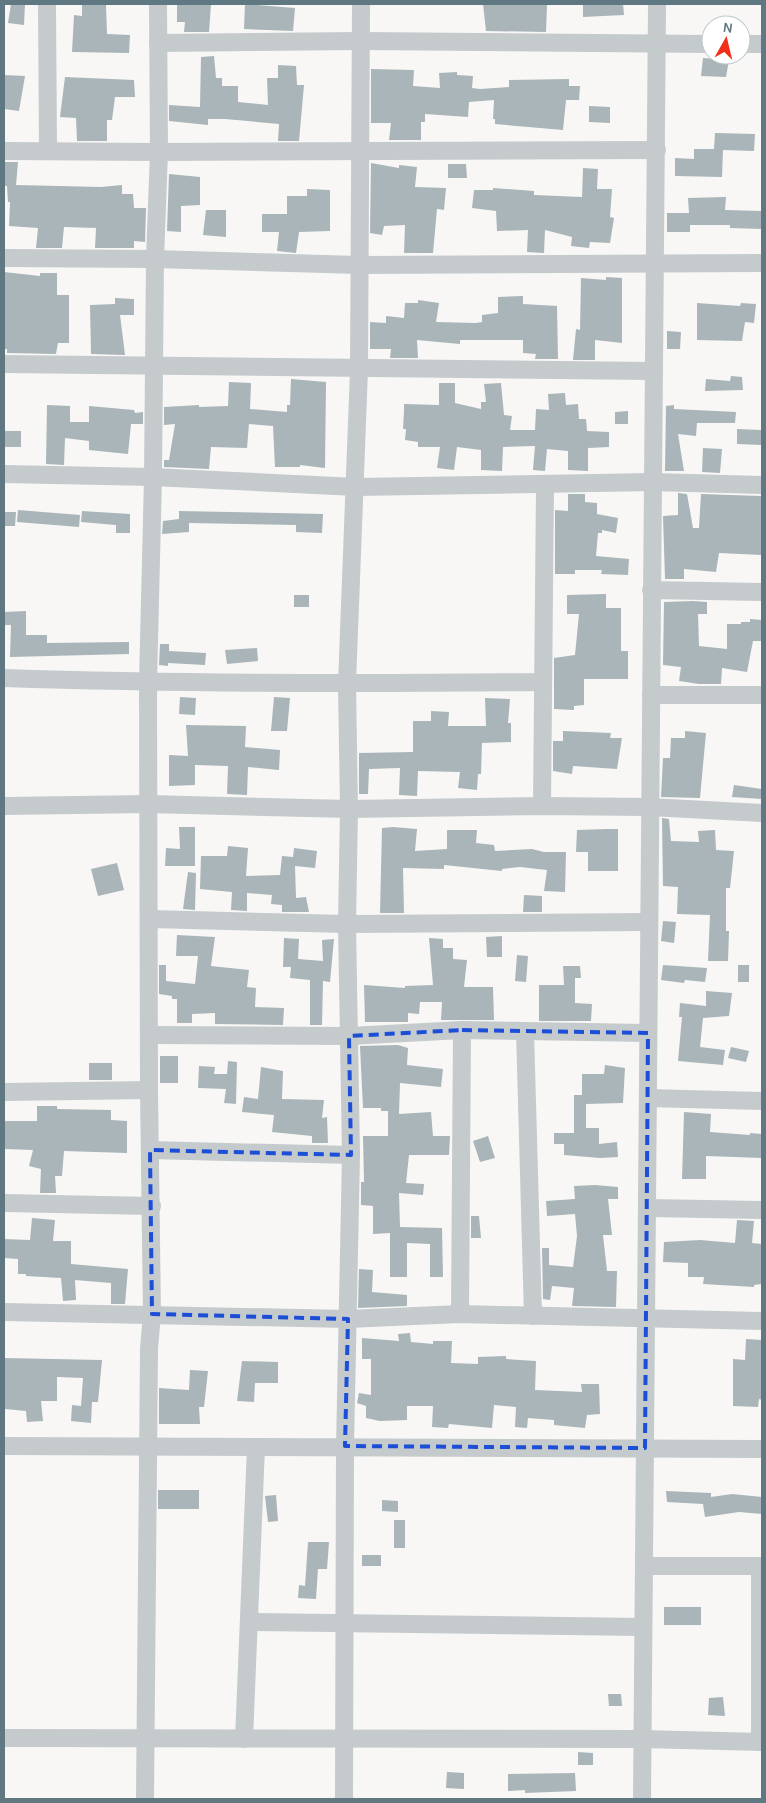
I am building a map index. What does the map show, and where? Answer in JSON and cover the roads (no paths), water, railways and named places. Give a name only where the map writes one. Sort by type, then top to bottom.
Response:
[{"type":"street","points":[[48,4],[48,150]]},
{"type":"street","points":[[145,1799],[152,1314],[152,1206],[148,1090],[150,919],[148,683],[155,367],[154,259],[159,152],[158,4]]},
{"type":"street","points":[[344,1799],[342,1739],[345,1446],[351,1155],[346,924],[349,809],[347,684],[356,488],[359,370],[361,4]]},
{"type":"street","points":[[642,1799],[657,4]]},
{"type":"street","points":[[158,43],[360,41],[701,44]]},
{"type":"street","points":[[4,151],[657,150]]},
{"type":"street","points":[[4,258],[154,259],[359,265],[655,262],[762,263]]},
{"type":"street","points":[[4,364],[359,370],[654,371]]},
{"type":"street","points":[[4,474],[153,478],[356,488],[652,482],[762,485]]},
{"type":"street","points":[[542,806],[545,485]]},
{"type":"street","points":[[651,590],[762,592]]},
{"type":"street","points":[[4,678],[148,683],[347,684],[543,682]]},
{"type":"street","points":[[651,696],[762,695]]},
{"type":"street","points":[[4,806],[148,804],[349,809],[542,806],[650,807],[762,813]]},
{"type":"street","points":[[150,919],[346,924],[649,922]]},
{"type":"street","points":[[149,1035],[349,1036],[462,1030],[648,1033]]},
{"type":"street","points":[[460,1314],[462,1030]]},
{"type":"street","points":[[525,1032],[533,1316]]},
{"type":"street","points":[[4,1092],[148,1090]]},
{"type":"street","points":[[648,1098],[762,1101]]},
{"type":"street","points":[[150,1150],[351,1155]]},
{"type":"street","points":[[4,1203],[152,1206]]},
{"type":"street","points":[[648,1208],[762,1210]]},
{"type":"street","points":[[4,1312],[348,1319],[460,1314],[762,1320]]},
{"type":"street","points":[[4,1446],[762,1449]]},
{"type":"street","points":[[244,1739],[256,1447]]},
{"type":"street","points":[[4,1738],[642,1739],[761,1742],[761,1566],[644,1566]]},
{"type":"street","points":[[250,1622],[344,1621],[643,1627]]}]
